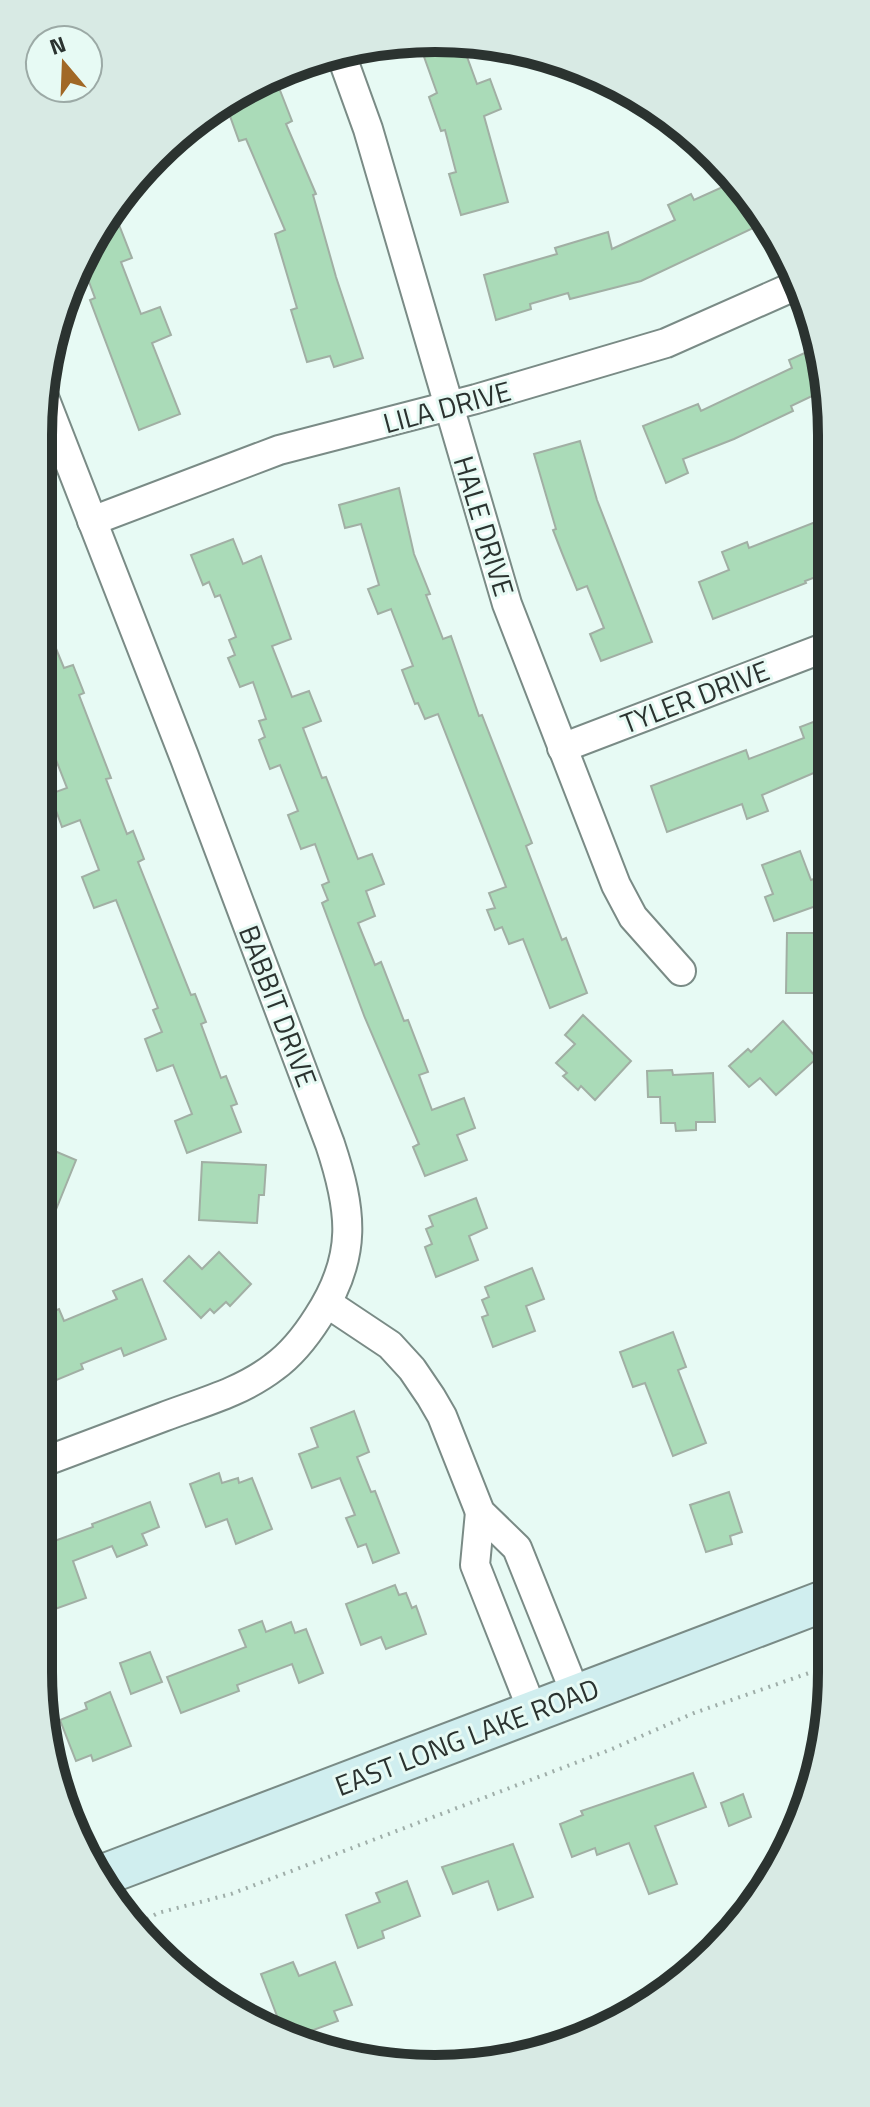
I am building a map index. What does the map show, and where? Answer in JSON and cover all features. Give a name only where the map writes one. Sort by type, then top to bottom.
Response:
[{"type":"main road","name":"EAST LONG LAKE ROAD","points":[[109,1873],[818,1603]]},
{"type":"street","name":"HALE DRIVE","points":[[344,63],[368,129],[507,604],[616,885],[633,917],[681,971]]},
{"type":"street","name":"LILA DRIVE","points":[[92,521],[279,450],[448,407],[666,343],[789,288]]},
{"type":"street","name":"BABBIT DRIVE","points":[[52,1459],[225,1394],[273,1368],[292,1351],[327,1303],[339,1281],[347,1242],[347,1220],[339,1172],[184,756],[53,419]]},
{"type":"street","name":"TYLER DRIVE","points":[[562,748],[818,650]]},
{"type":"street","points":[[327,1303],[390,1345],[412,1369],[442,1416],[480,1512],[517,1548],[576,1695]]},
{"type":"street","points":[[480,1512],[475,1565],[533,1712]]},
{"type":"path","points":[[144,1921],[158,1913],[231,1894],[612,1749],[694,1713],[818,1670]]},
{"type":"building","points":[[422,53],[466,53],[477,84],[490,79],[501,109],[484,116],[508,202],[461,215],[449,174],[456,172],[445,130],[441,131],[429,97],[437,93]]},
{"type":"building","points":[[278,85],[292,121],[286,124],[316,194],[313,195],[336,277],[363,358],[334,367],[330,356],[307,362],[291,310],[297,308],[275,234],[285,230],[246,139],[239,141],[229,113]]},
{"type":"building","points":[[726,186],[756,227],[641,281],[570,299],[568,293],[530,304],[531,309],[496,320],[484,275],[557,254],[555,248],[608,232],[612,249],[675,220],[668,205],[691,194],[694,200]]},
{"type":"building","points":[[118,221],[132,258],[121,262],[141,314],[160,307],[171,335],[152,343],[180,414],[139,430],[90,300],[95,298],[87,276]]},
{"type":"building","points":[[809,351],[816,394],[791,406],[793,411],[683,459],[688,473],[666,483],[643,426],[698,404],[701,411],[792,368],[789,360]]},
{"type":"building","points":[[580,441],[597,500],[652,642],[601,661],[590,634],[604,628],[587,586],[577,590],[562,553],[553,530],[556,529],[534,454]]},
{"type":"building","points":[[399,488],[414,554],[430,594],[426,595],[443,639],[451,636],[479,716],[482,715],[532,843],[526,846],[562,940],[566,938],[587,993],[550,1008],[523,939],[509,944],[502,927],[495,930],[487,910],[495,908],[489,893],[506,887],[438,714],[425,719],[418,703],[415,704],[402,670],[413,666],[391,609],[378,614],[368,589],[379,585],[361,524],[345,528],[339,505]]},
{"type":"building","points":[[818,521],[818,576],[713,619],[699,582],[729,570],[722,552],[747,542],[749,548]]},
{"type":"building","points":[[233,539],[243,564],[261,556],[291,639],[272,646],[292,697],[309,691],[321,721],[303,728],[322,778],[326,777],[358,859],[372,854],[384,884],[366,891],[375,916],[358,923],[375,965],[381,962],[404,1021],[408,1020],[428,1072],[419,1075],[432,1110],[464,1098],[475,1128],[457,1135],[467,1160],[425,1176],[413,1147],[419,1144],[365,1018],[322,903],[328,900],[322,885],[329,882],[315,844],[301,849],[288,815],[298,811],[280,765],[270,769],[259,740],[265,737],[259,721],[266,719],[253,682],[240,687],[228,658],[235,655],[229,640],[236,637],[220,595],[215,597],[209,582],[203,585],[191,555]]},
{"type":"building","points":[[52,639],[64,668],[73,665],[84,693],[79,695],[111,778],[106,779],[127,834],[133,831],[144,859],[138,862],[191,995],[195,994],[206,1022],[201,1024],[221,1078],[226,1076],[237,1104],[231,1106],[241,1132],[187,1153],[175,1121],[192,1114],[173,1065],[157,1071],[145,1039],[162,1032],[153,1010],[158,1008],[116,900],[94,908],[82,877],[99,870],[80,820],[62,827],[52,800],[52,793],[67,788],[52,750]]},
{"type":"building","points":[[818,720],[818,771],[762,795],[768,811],[747,819],[742,804],[667,832],[651,786],[746,750],[749,759],[804,738],[800,727]]},
{"type":"building","points":[[800,851],[811,880],[818,878],[818,905],[774,921],[765,897],[773,894],[762,865]]},
{"type":"building","points":[[787,933],[818,933],[818,993],[786,993]]},
{"type":"building","points":[[583,1015],[631,1061],[595,1100],[581,1086],[578,1090],[563,1076],[567,1073],[556,1063],[575,1044],[565,1035]]},
{"type":"building","points":[[783,1021],[817,1058],[776,1095],[760,1078],[749,1087],[729,1066],[748,1049],[751,1052]]},
{"type":"building","points":[[672,1070],[673,1075],[713,1073],[715,1122],[696,1122],[696,1130],[676,1131],[675,1123],[661,1123],[660,1097],[648,1097],[647,1071]]},
{"type":"building","points":[[52,1150],[76,1160],[52,1217]]},
{"type":"building","points":[[202,1162],[266,1165],[264,1195],[259,1195],[257,1223],[199,1220]]},
{"type":"building","points":[[476,1198],[487,1228],[469,1236],[478,1260],[436,1277],[425,1247],[432,1244],[426,1229],[433,1226],[429,1216]]},
{"type":"building","points":[[219,1252],[251,1284],[230,1306],[226,1302],[214,1313],[210,1309],[201,1318],[164,1281],[189,1256],[202,1269]]},
{"type":"building","points":[[532,1268],[544,1299],[526,1306],[535,1331],[493,1347],[482,1317],[488,1315],[482,1300],[489,1297],[485,1287]]},
{"type":"building","points":[[142,1279],[166,1339],[124,1356],[121,1348],[81,1364],[83,1369],[52,1382],[52,1312],[59,1309],[64,1321],[117,1299],[113,1291]]},
{"type":"building","points":[[673,1332],[686,1367],[678,1370],[706,1443],[673,1456],[645,1383],[633,1387],[620,1352]]},
{"type":"building","points":[[354,1411],[369,1452],[357,1457],[371,1492],[375,1491],[399,1553],[373,1563],[366,1544],[358,1547],[346,1518],[355,1515],[340,1478],[312,1488],[299,1454],[318,1447],[311,1428]]},
{"type":"building","points":[[219,1473],[222,1483],[238,1478],[239,1483],[252,1478],[272,1529],[236,1544],[227,1519],[206,1527],[190,1484]]},
{"type":"building","points":[[729,1492],[742,1532],[730,1536],[732,1544],[706,1552],[690,1505]]},
{"type":"building","points":[[150,1502],[159,1527],[142,1534],[147,1545],[117,1557],[112,1546],[73,1561],[86,1598],[52,1610],[52,1542],[93,1527],[92,1524]]},
{"type":"building","points":[[395,1585],[399,1595],[406,1593],[412,1608],[416,1606],[426,1634],[386,1649],[381,1637],[361,1645],[346,1604]]},
{"type":"building","points":[[262,1621],[266,1632],[291,1622],[295,1633],[306,1629],[323,1673],[299,1683],[292,1664],[237,1685],[239,1691],[181,1713],[167,1677],[246,1647],[239,1630]]},
{"type":"building","points":[[150,1652],[162,1682],[131,1694],[120,1663]]},
{"type":"building","points":[[110,1692],[131,1746],[93,1761],[91,1755],[76,1761],[60,1720],[87,1709],[85,1703]]},
{"type":"building","points":[[693,1773],[706,1807],[655,1826],[677,1884],[649,1894],[629,1843],[597,1855],[595,1848],[572,1857],[560,1824],[583,1815],[581,1811]]},
{"type":"building","points":[[743,1794],[751,1817],[729,1826],[721,1803]]},
{"type":"building","points":[[513,1844],[533,1897],[498,1910],[488,1881],[453,1894],[442,1867]]},
{"type":"building","points":[[407,1881],[420,1916],[382,1931],[384,1938],[358,1948],[346,1915],[380,1902],[376,1893]]},
{"type":"building","points":[[293,1962],[299,1976],[335,1962],[352,2005],[334,2011],[338,2021],[306,2033],[294,2028],[293,2024],[288,2026],[279,2022],[261,1974]]}]
